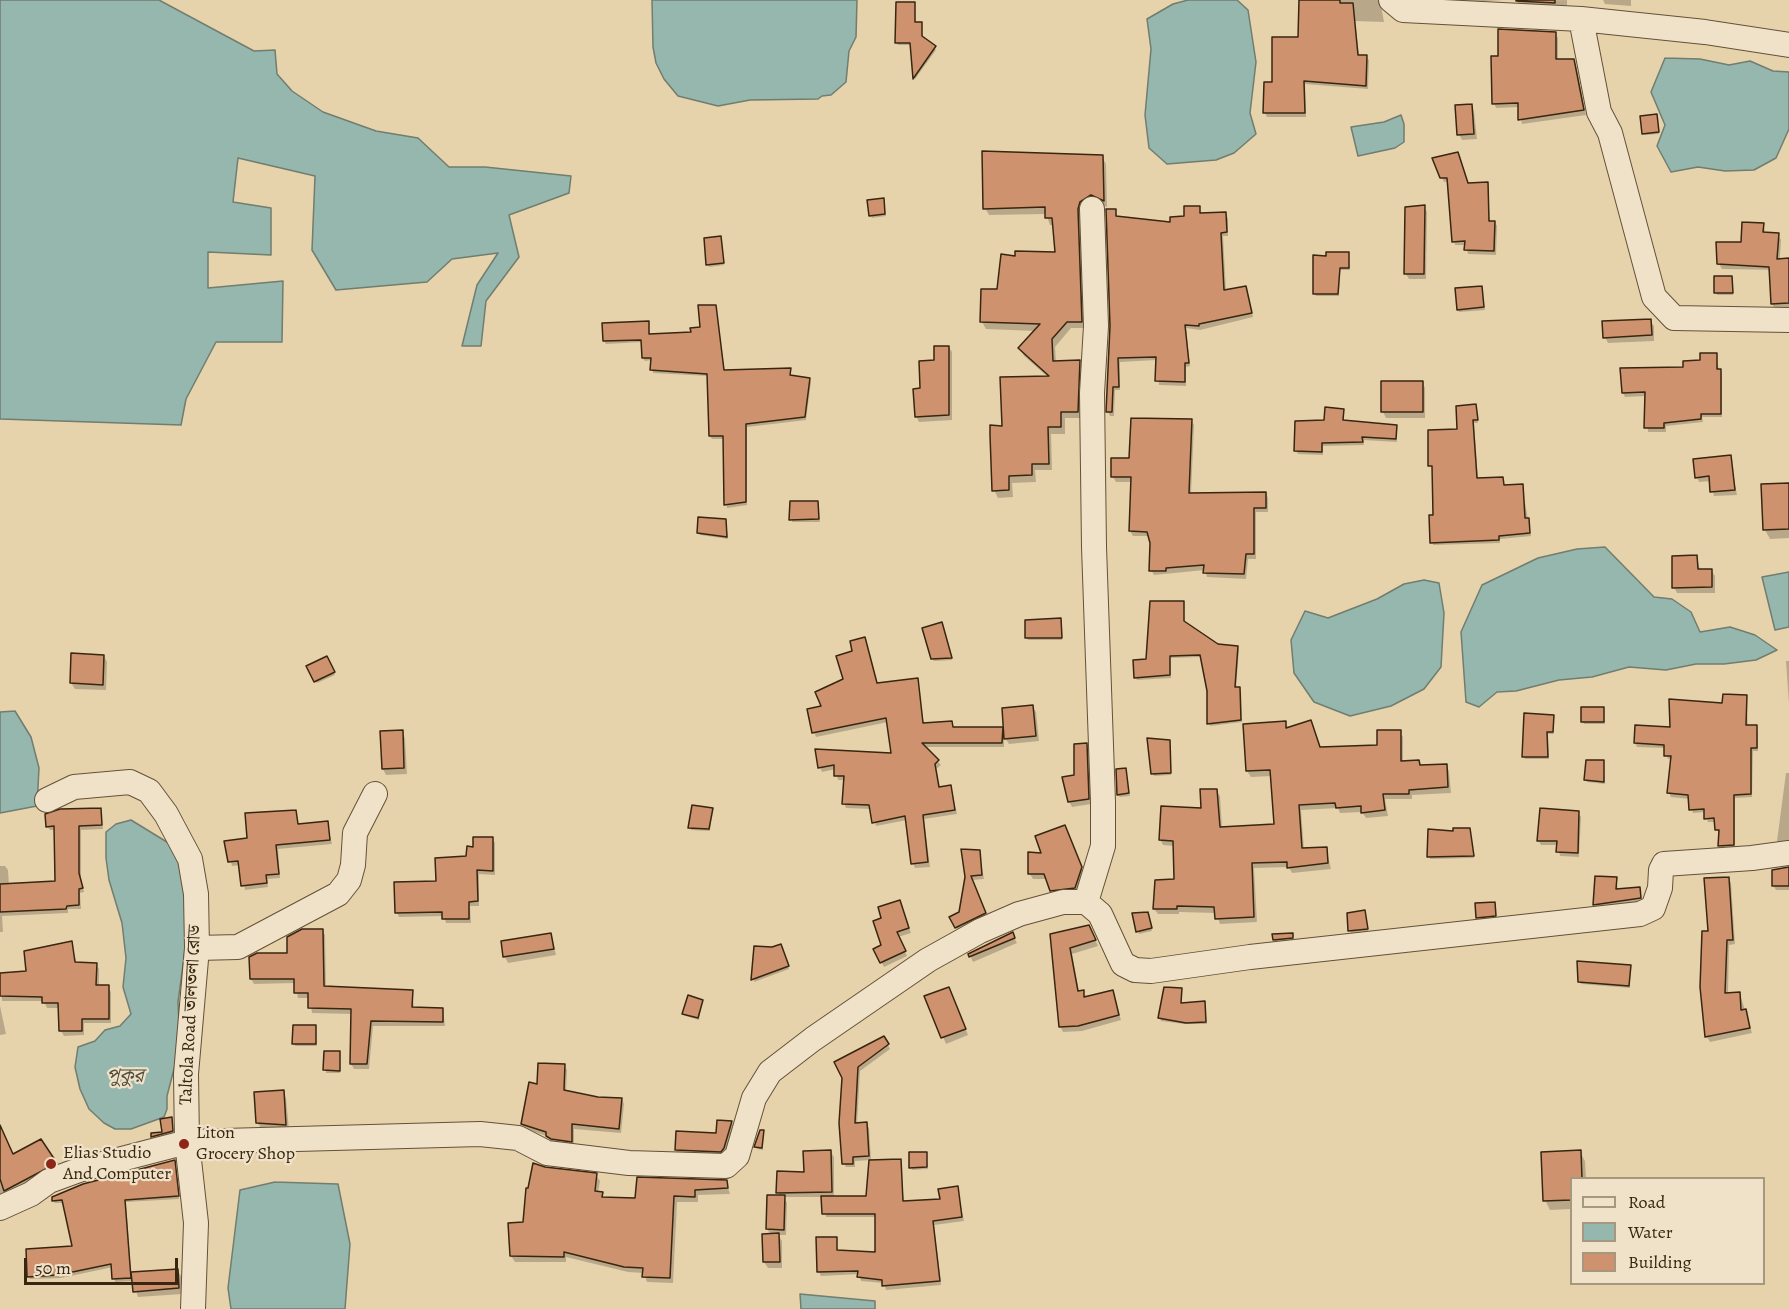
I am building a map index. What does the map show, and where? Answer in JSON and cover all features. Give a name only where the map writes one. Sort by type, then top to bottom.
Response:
[{"type":"street","points":[[1391,0],[1403,10],[1581,19],[1705,32],[1789,45]]},
{"type":"street","points":[[1581,19],[1599,112],[1610,133],[1654,297],[1674,318],[1789,320]]},
{"type":"street","points":[[1086,902],[1103,846],[1094,547],[1092,393],[1096,326],[1092,209]]},
{"type":"street","name":"Taltola Road তালতলা রোড","points":[[47,800],[74,787],[130,782],[149,791],[166,814],[190,860],[196,894],[196,948],[186,1074],[187,1142],[196,1223],[193,1309]]},
{"type":"street","points":[[196,948],[238,947],[338,894],[349,880],[353,865],[355,833],[375,794]]},
{"type":"street","points":[[0,1208],[31,1194],[49,1181],[79,1170],[187,1142],[480,1134],[518,1138],[547,1153],[629,1162],[726,1166],[737,1156],[754,1098],[770,1072],[813,1039],[928,960],[980,931],[1019,914],[1063,902],[1086,902],[1100,914],[1123,964],[1134,970],[1151,971],[1250,957],[1640,914],[1653,908],[1660,888],[1661,870],[1664,864],[1789,853]]},
{"type":"water","points":[[0,0],[159,0],[254,51],[275,50],[277,74],[292,91],[323,112],[376,131],[418,138],[449,167],[485,167],[571,176],[569,193],[509,215],[519,257],[486,301],[481,346],[462,346],[477,285],[498,253],[452,259],[427,282],[336,290],[312,250],[315,176],[238,158],[233,202],[271,208],[271,255],[208,252],[208,288],[283,281],[282,342],[216,342],[186,399],[181,425],[0,419]]},
{"type":"water","points":[[652,0],[857,0],[856,37],[849,51],[846,82],[831,95],[818,99],[750,100],[718,106],[678,96],[664,79],[656,63],[653,47]]},
{"type":"water","points":[[1188,0],[1237,0],[1248,10],[1256,62],[1250,113],[1256,134],[1234,153],[1216,160],[1167,164],[1149,148],[1145,115],[1151,49],[1147,19],[1173,4]]},
{"type":"water","points":[[1665,58],[1700,59],[1729,65],[1750,61],[1773,71],[1789,72],[1789,129],[1776,158],[1754,170],[1725,171],[1698,167],[1671,172],[1657,146],[1665,125],[1651,92]]},
{"type":"water","points":[[1401,115],[1404,124],[1404,142],[1395,148],[1358,156],[1351,127],[1384,122]]},
{"type":"water","points":[[1605,547],[1654,597],[1672,599],[1691,612],[1700,632],[1730,627],[1755,635],[1777,650],[1756,660],[1724,664],[1696,664],[1666,670],[1629,667],[1592,677],[1559,680],[1516,691],[1497,692],[1479,707],[1466,702],[1461,632],[1482,585],[1538,558],[1577,549]]},
{"type":"water","points":[[1789,572],[1789,627],[1775,630],[1762,577]]},
{"type":"water","points":[[1424,580],[1439,583],[1444,613],[1441,667],[1424,689],[1391,706],[1350,716],[1314,702],[1294,673],[1291,640],[1305,611],[1328,618],[1377,599],[1404,584]]},
{"type":"water","points":[[15,711],[31,737],[39,768],[37,806],[0,813],[0,712]]},
{"type":"water","name":"পুকুর","points":[[131,820],[175,847],[186,882],[188,928],[178,1002],[180,1046],[167,1096],[167,1109],[164,1117],[131,1129],[115,1129],[104,1123],[89,1109],[80,1089],[75,1067],[78,1047],[95,1041],[105,1030],[120,1026],[131,1014],[123,987],[126,958],[122,923],[109,880],[106,832],[116,824]]},
{"type":"water","points":[[275,1182],[338,1184],[350,1244],[345,1309],[231,1309],[228,1288],[240,1190]]},
{"type":"water","points":[[800,1294],[875,1301],[875,1309],[801,1309]]},
{"type":"building","points":[[1299,0],[1340,0],[1340,3],[1353,3],[1358,55],[1367,55],[1366,86],[1304,81],[1305,113],[1263,113],[1264,82],[1272,82],[1272,37],[1298,37]]},
{"type":"building","points":[[1555,0],[1555,3],[1516,1]]},
{"type":"building","points":[[896,2],[915,2],[915,22],[922,22],[922,36],[936,46],[913,79],[910,43],[895,43]]},
{"type":"building","points":[[1498,29],[1556,32],[1556,59],[1574,59],[1584,110],[1518,120],[1518,103],[1492,104],[1491,56],[1498,56]]},
{"type":"building","points":[[1472,104],[1474,134],[1457,135],[1455,105]]},
{"type":"building","points":[[1657,114],[1659,132],[1642,134],[1640,116]]},
{"type":"building","points":[[982,151],[1103,155],[1104,201],[1091,195],[1080,202],[1078,209],[1082,322],[1067,322],[1052,339],[1053,361],[1080,360],[1078,412],[1061,412],[1061,427],[1048,427],[1049,464],[1032,464],[1032,475],[1009,476],[1009,490],[992,491],[990,425],[1002,426],[1000,377],[1049,376],[1018,348],[1040,324],[980,322],[981,289],[997,289],[1001,254],[1015,256],[1015,251],[1055,252],[1052,218],[1045,218],[1045,207],[983,209]]},
{"type":"building","points":[[1458,152],[1468,183],[1488,182],[1489,221],[1495,221],[1494,251],[1464,250],[1465,241],[1452,242],[1447,178],[1440,178],[1432,158]]},
{"type":"building","points":[[884,198],[885,214],[869,216],[867,200]]},
{"type":"building","points":[[1425,205],[1424,274],[1404,274],[1405,207]]},
{"type":"building","points":[[1184,206],[1200,206],[1200,213],[1226,212],[1227,232],[1221,233],[1224,290],[1246,286],[1252,313],[1199,324],[1199,326],[1185,325],[1189,363],[1185,363],[1185,382],[1155,381],[1156,357],[1118,358],[1119,387],[1113,387],[1112,412],[1106,412],[1110,326],[1106,209],[1116,209],[1116,216],[1170,222],[1170,217],[1184,216]]},
{"type":"building","points":[[1742,222],[1764,223],[1763,232],[1779,233],[1777,259],[1789,258],[1789,303],[1771,304],[1769,267],[1717,264],[1716,242],[1741,242]]},
{"type":"building","points":[[721,236],[724,263],[706,265],[704,238]]},
{"type":"building","points":[[1326,252],[1349,252],[1349,268],[1340,268],[1338,294],[1313,294],[1313,255],[1326,256]]},
{"type":"building","points":[[1714,276],[1732,276],[1733,293],[1714,293]]},
{"type":"building","points":[[1482,286],[1484,307],[1457,310],[1455,288]]},
{"type":"building","points":[[698,305],[716,305],[724,370],[791,368],[790,375],[810,378],[805,417],[746,424],[746,502],[724,505],[723,436],[709,436],[707,374],[650,370],[651,358],[642,358],[641,340],[603,341],[602,323],[649,321],[649,334],[691,332],[690,328],[700,327]]},
{"type":"building","points":[[1651,319],[1652,335],[1603,338],[1602,321]]},
{"type":"building","points":[[934,346],[949,346],[949,415],[915,417],[913,389],[920,388],[919,361],[934,360]]},
{"type":"building","points":[[1700,353],[1717,353],[1717,369],[1721,369],[1721,414],[1701,414],[1701,419],[1664,423],[1664,428],[1644,428],[1645,392],[1622,393],[1620,368],[1683,367],[1683,361],[1700,360]]},
{"type":"building","points":[[1381,381],[1423,381],[1423,412],[1381,412]]},
{"type":"building","points":[[1476,404],[1478,420],[1473,420],[1477,478],[1503,477],[1504,485],[1523,484],[1525,518],[1529,518],[1530,533],[1499,536],[1499,540],[1430,543],[1429,515],[1433,515],[1432,466],[1428,466],[1428,430],[1457,429],[1456,406]]},
{"type":"building","points":[[1325,407],[1344,409],[1343,420],[1397,425],[1396,439],[1362,437],[1363,442],[1322,443],[1322,452],[1294,451],[1295,421],[1324,420]]},
{"type":"building","points":[[1131,418],[1192,419],[1189,493],[1266,492],[1266,508],[1254,508],[1254,554],[1246,554],[1244,574],[1203,573],[1204,565],[1166,568],[1166,571],[1149,571],[1150,543],[1147,532],[1129,531],[1131,477],[1111,477],[1111,458],[1129,458]]},
{"type":"building","points":[[1731,455],[1735,490],[1710,492],[1709,476],[1695,478],[1693,459]]},
{"type":"building","points":[[1789,483],[1789,529],[1763,530],[1761,484]]},
{"type":"building","points":[[790,501],[818,501],[819,519],[789,520]]},
{"type":"building","points":[[698,517],[726,519],[727,537],[697,533]]},
{"type":"building","points":[[1697,555],[1698,569],[1712,569],[1712,587],[1672,588],[1672,556]]},
{"type":"building","points":[[1150,601],[1184,601],[1184,621],[1218,644],[1238,646],[1235,687],[1240,687],[1241,720],[1207,724],[1207,691],[1200,655],[1170,656],[1170,675],[1134,678],[1133,660],[1146,659]]},
{"type":"building","points":[[1061,618],[1062,638],[1025,638],[1025,620]]},
{"type":"building","points":[[942,622],[952,658],[931,659],[922,628]]},
{"type":"building","points":[[865,637],[877,683],[918,678],[923,723],[952,721],[953,727],[1003,727],[1002,743],[922,743],[939,760],[935,764],[939,787],[951,785],[955,810],[923,815],[928,862],[911,864],[905,816],[872,823],[869,805],[842,804],[844,776],[834,776],[834,765],[818,768],[815,749],[891,753],[886,718],[812,733],[807,709],[821,706],[815,692],[843,679],[836,656],[852,651],[850,641]]},
{"type":"building","points":[[71,653],[104,655],[103,685],[70,683]]},
{"type":"building","points":[[327,656],[335,672],[314,682],[306,666]]},
{"type":"building","points":[[1723,694],[1747,695],[1746,725],[1757,725],[1757,748],[1751,748],[1751,794],[1734,795],[1734,845],[1718,846],[1719,830],[1715,830],[1714,818],[1704,819],[1704,809],[1689,810],[1688,795],[1667,793],[1671,756],[1664,756],[1664,745],[1634,743],[1635,725],[1670,727],[1669,699],[1722,703]]},
{"type":"building","points":[[1033,705],[1036,736],[1004,739],[1002,708]]},
{"type":"building","points":[[1581,707],[1604,707],[1604,722],[1581,722]]},
{"type":"building","points":[[1524,713],[1554,715],[1553,732],[1547,732],[1548,757],[1522,757]]},
{"type":"building","points":[[1311,720],[1320,747],[1377,745],[1377,730],[1401,730],[1401,761],[1419,760],[1420,765],[1447,764],[1448,787],[1409,790],[1409,794],[1383,794],[1385,810],[1361,813],[1361,806],[1336,808],[1335,803],[1299,805],[1302,848],[1327,847],[1328,863],[1287,868],[1287,862],[1252,863],[1254,917],[1215,919],[1214,907],[1177,906],[1177,909],[1153,909],[1155,880],[1174,879],[1173,841],[1159,840],[1161,806],[1201,808],[1200,789],[1217,789],[1220,827],[1274,824],[1270,770],[1246,771],[1243,724],[1286,721],[1286,728]]},
{"type":"building","points":[[403,730],[404,768],[382,769],[380,731]]},
{"type":"building","points":[[1147,738],[1170,740],[1171,773],[1151,774]]},
{"type":"building","points":[[1087,743],[1089,799],[1068,802],[1062,777],[1074,775],[1074,744]]},
{"type":"building","points":[[1586,760],[1604,760],[1604,782],[1584,780]]},
{"type":"building","points":[[1126,768],[1129,793],[1117,795],[1116,769]]},
{"type":"building","points":[[692,805],[713,808],[709,829],[688,828]]},
{"type":"building","points":[[101,808],[102,825],[79,826],[79,873],[83,888],[79,889],[79,905],[67,906],[66,909],[0,912],[0,884],[55,881],[54,826],[46,827],[45,814],[60,809]]},
{"type":"building","points":[[1540,808],[1579,811],[1578,853],[1556,852],[1557,841],[1537,841]]},
{"type":"building","points":[[296,810],[298,824],[328,821],[330,840],[276,845],[279,874],[266,875],[267,883],[241,886],[238,861],[228,862],[224,841],[247,838],[245,813]]},
{"type":"building","points":[[1065,825],[1082,867],[1075,888],[1050,891],[1044,874],[1028,874],[1028,852],[1041,853],[1035,836]]},
{"type":"building","points":[[1453,828],[1470,828],[1474,856],[1427,857],[1428,829],[1453,831]]},
{"type":"building","points":[[473,837],[493,837],[493,871],[477,870],[478,901],[469,902],[469,919],[442,919],[442,912],[395,913],[394,882],[436,881],[435,858],[466,856],[467,846],[473,847]]},
{"type":"building","points":[[961,849],[980,850],[982,875],[971,876],[986,913],[955,928],[949,917],[959,912],[965,877]]},
{"type":"building","points":[[1789,867],[1789,886],[1772,886],[1772,870]]},
{"type":"building","points":[[1595,876],[1617,877],[1616,889],[1640,887],[1641,898],[1593,905]]},
{"type":"building","points":[[1729,877],[1733,940],[1727,940],[1725,993],[1740,992],[1741,1010],[1746,1009],[1750,1028],[1705,1037],[1700,987],[1702,931],[1708,931],[1704,878]]},
{"type":"building","points":[[900,900],[909,928],[897,932],[906,951],[880,963],[873,949],[881,945],[873,921],[881,918],[878,907]]},
{"type":"building","points":[[1495,902],[1496,916],[1476,918],[1475,903]]},
{"type":"building","points":[[1365,910],[1368,929],[1348,931],[1347,913]]},
{"type":"building","points":[[1148,912],[1152,928],[1136,932],[1132,913]]},
{"type":"building","points":[[1089,925],[1096,940],[1070,948],[1078,991],[1084,990],[1084,997],[1113,990],[1119,1015],[1078,1026],[1059,1027],[1050,934]]},
{"type":"building","points":[[302,929],[323,929],[324,986],[413,990],[412,1007],[443,1008],[443,1022],[371,1021],[367,1064],[350,1064],[351,1009],[308,1008],[308,993],[294,993],[294,979],[250,979],[249,957],[257,953],[287,953],[287,937]]},
{"type":"building","points":[[1013,932],[1015,938],[969,957],[968,954]]},
{"type":"building","points":[[551,933],[554,949],[503,957],[501,941]]},
{"type":"building","points":[[1293,933],[1293,938],[1273,940],[1272,934]]},
{"type":"building","points":[[72,941],[75,962],[97,963],[96,985],[109,985],[109,1019],[82,1019],[82,1031],[59,1031],[58,1003],[42,1003],[42,997],[0,996],[0,973],[26,971],[24,951]]},
{"type":"building","points":[[781,944],[789,966],[751,980],[754,946],[772,947]]},
{"type":"building","points":[[1577,961],[1631,965],[1629,986],[1578,982]]},
{"type":"building","points":[[949,987],[966,1029],[941,1038],[924,996]]},
{"type":"building","points":[[1164,987],[1182,988],[1181,1003],[1205,1001],[1206,1022],[1186,1023],[1158,1018]]},
{"type":"building","points":[[688,995],[703,1000],[698,1018],[682,1014]]},
{"type":"building","points":[[293,1025],[316,1025],[316,1044],[292,1044]]},
{"type":"building","points":[[884,1036],[889,1044],[858,1067],[855,1123],[867,1122],[869,1156],[853,1157],[853,1164],[842,1164],[839,1123],[842,1078],[834,1062]]},
{"type":"building","points":[[324,1051],[340,1051],[340,1071],[323,1070]]},
{"type":"building","points":[[538,1063],[565,1064],[564,1090],[598,1097],[622,1098],[619,1129],[572,1124],[572,1142],[551,1139],[546,1136],[546,1132],[521,1124],[529,1082],[537,1084]]},
{"type":"building","points":[[284,1090],[286,1125],[256,1123],[254,1092]]},
{"type":"building","points":[[172,1117],[173,1131],[151,1137],[151,1133],[162,1132],[160,1119]]},
{"type":"building","points":[[717,1120],[732,1121],[721,1152],[675,1150],[676,1131],[716,1133]]},
{"type":"building","points":[[0,1125],[13,1154],[41,1139],[57,1163],[4,1191],[0,1179]]},
{"type":"building","points":[[760,1130],[764,1130],[762,1148],[754,1147]]},
{"type":"building","points":[[831,1150],[832,1192],[776,1193],[777,1171],[804,1172],[803,1151]]},
{"type":"building","points":[[1581,1150],[1582,1177],[1570,1177],[1570,1200],[1543,1201],[1541,1152]]},
{"type":"building","points":[[909,1152],[927,1152],[927,1167],[909,1168]]},
{"type":"building","points":[[901,1159],[903,1201],[940,1199],[938,1189],[958,1186],[962,1217],[933,1221],[940,1281],[882,1286],[882,1280],[857,1277],[858,1271],[817,1272],[816,1237],[837,1237],[837,1250],[875,1252],[875,1214],[822,1214],[821,1196],[866,1196],[869,1160]]},
{"type":"building","points":[[175,1160],[179,1196],[125,1200],[131,1278],[112,1279],[111,1264],[58,1275],[27,1277],[26,1249],[72,1246],[62,1200],[52,1201],[52,1197],[83,1184]]},
{"type":"building","points":[[533,1163],[545,1167],[597,1173],[595,1191],[603,1192],[602,1197],[635,1198],[637,1177],[727,1180],[728,1188],[695,1190],[695,1197],[674,1196],[670,1278],[642,1277],[643,1268],[624,1267],[564,1252],[564,1257],[510,1256],[508,1223],[523,1222],[526,1188],[528,1188]]},
{"type":"building","points":[[767,1195],[785,1195],[784,1230],[766,1229]]},
{"type":"building","points":[[779,1233],[780,1262],[763,1262],[762,1234]]},
{"type":"building","points":[[178,1269],[179,1288],[133,1292],[131,1272]]},
{"type":"place","name":"Liton Grocery Shop","points":[[184,1144]]},
{"type":"place","name":"Elias Studio And Computer","points":[[51,1164]]}]
